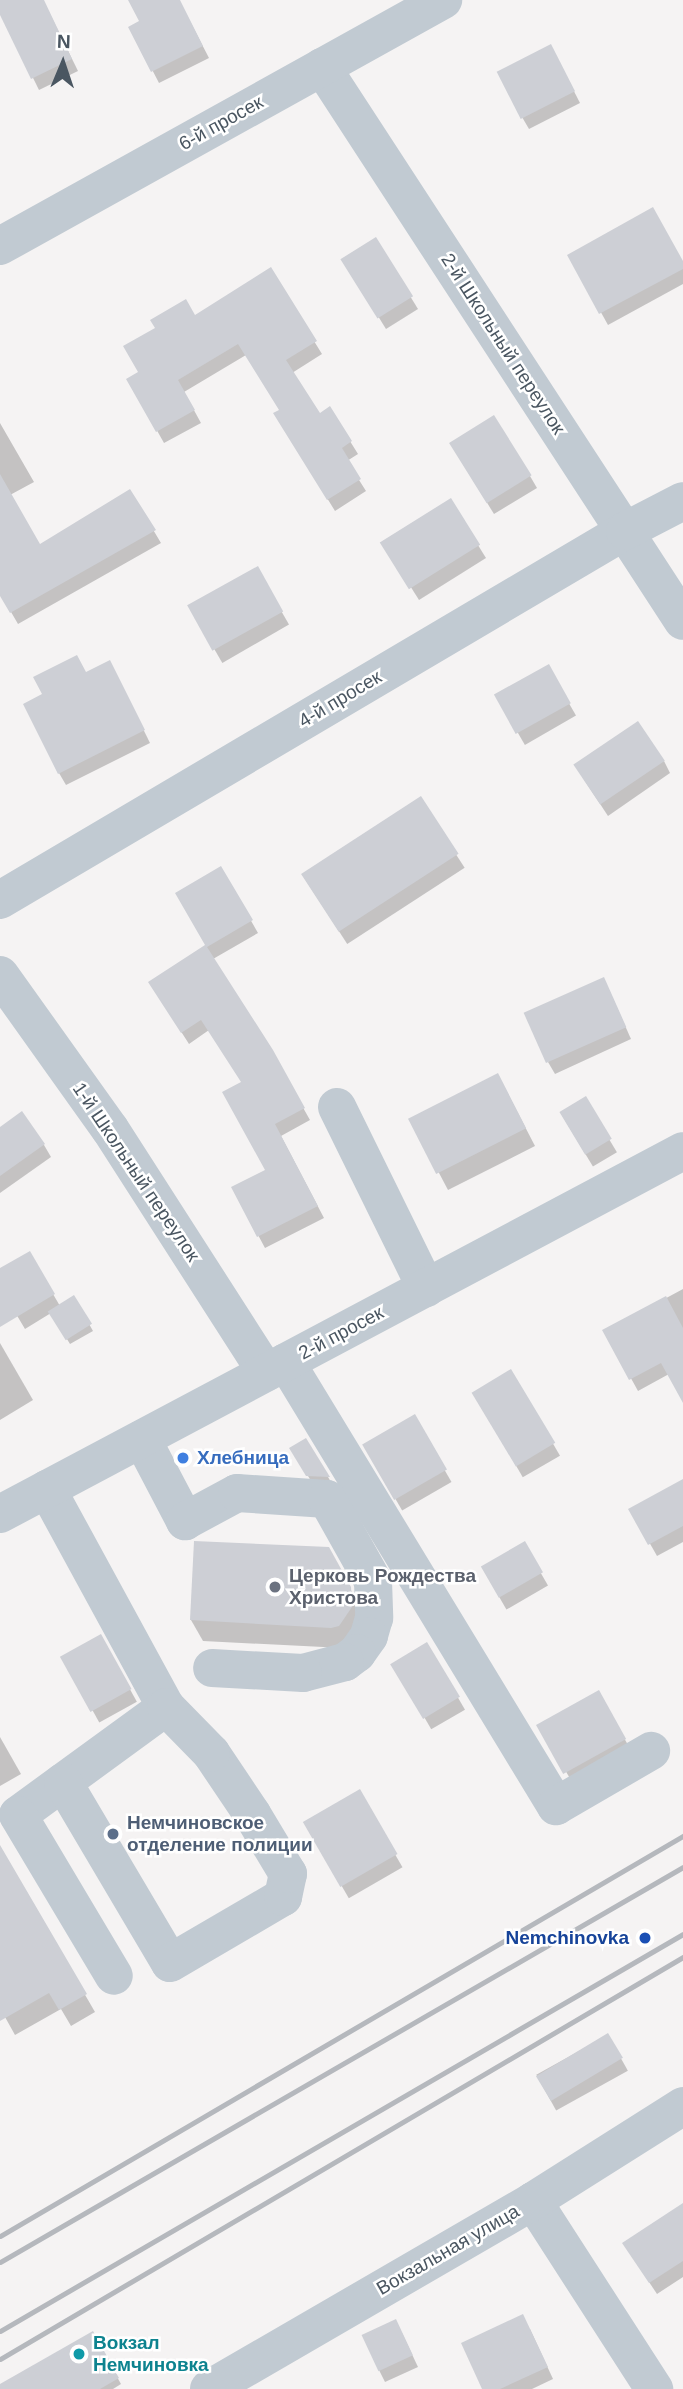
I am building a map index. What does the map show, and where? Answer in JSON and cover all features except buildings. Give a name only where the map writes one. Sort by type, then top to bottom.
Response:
[{"type":"street","name":"6-й просек","points":[[0,246],[443,0]]},
{"type":"street","name":"2-й Школьный переулок","points":[[322,67],[683,621]]},
{"type":"street","name":"4-й просек","points":[[0,900],[625,531],[683,502]]},
{"type":"street","name":"1-й Школьный переулок","points":[[0,975],[276,1367],[556,1806],[651,1751]]},
{"type":"street","points":[[337,1107],[426,1288]]},
{"type":"street","name":"2-й просек","points":[[0,1514],[683,1151]]},
{"type":"street","points":[[142,1438],[185,1521],[237,1493],[327,1499],[373,1581],[374,1618],[369,1636],[357,1653],[345,1662],[303,1673],[212,1668]]},
{"type":"street","points":[[47,1489],[166,1707],[211,1753],[253,1814],[288,1874],[283,1896],[170,1963],[63,1782]]},
{"type":"street","points":[[114,1976],[18,1815],[166,1707]]},
{"type":"street","name":"Вокзальная улица","points":[[209,2389],[533,2201],[683,2106]]},
{"type":"street","points":[[533,2201],[654,2389]]},
{"type":"railway","points":[[0,2236],[683,1836]]},
{"type":"railway","points":[[0,2262],[683,1867]]},
{"type":"railway","points":[[0,2331],[683,1934]]},
{"type":"railway","points":[[0,2359],[683,1957]]},
{"type":"place","name":"Хлебница","points":[[183,1458]]},
{"type":"place","name":"Церковь Рождества Христова","points":[[275,1587]]},
{"type":"place","name":"Немчиновское отделение полиции","points":[[113,1834]]},
{"type":"place","name":"Nemchinovka","points":[[645,1938]]},
{"type":"place","name":"Вокзал Немчиновка","points":[[79,2354]]}]
